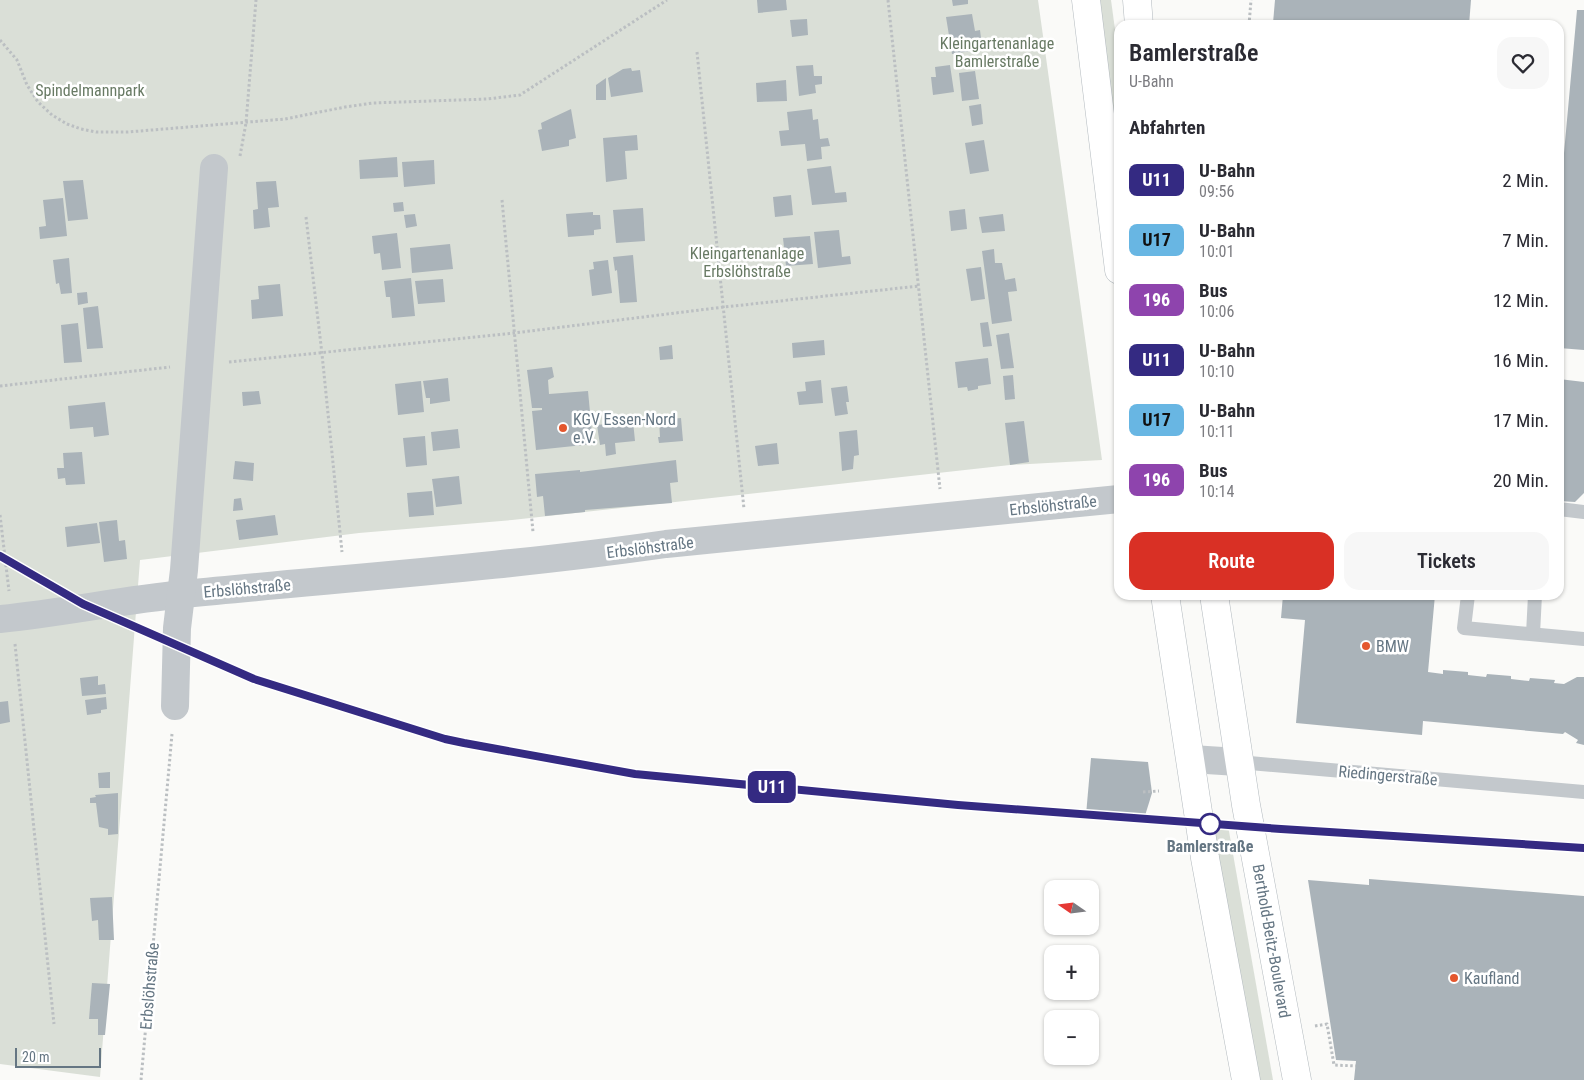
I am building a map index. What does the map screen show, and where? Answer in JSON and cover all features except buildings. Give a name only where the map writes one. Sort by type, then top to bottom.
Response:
[{"type":"main road","points":[[1086,0],[1114,229]]},
{"type":"main road","points":[[1137,0],[1139,20]]},
{"type":"main road","points":[[1166,600],[1205,858],[1246,1080]]},
{"type":"main road","name":"Berthold-Beitz-Boulevard","points":[[1215,600],[1238,762],[1297,1080]]},
{"type":"street","name":"Erbslöhstraße","points":[[175,706],[177,628],[182,594],[214,168]]},
{"type":"street","name":"Erbslöhstraße","points":[[6,618],[182,594],[536,560],[666,544],[1114,500]]},
{"type":"street","name":"Riedingerstraße","points":[[1191,759],[1238,762]]},
{"type":"lane","points":[[1564,510],[1584,512]]},
{"type":"lane","points":[[1467,600],[1464,628],[1584,638]]},
{"type":"lane","points":[[1533,634],[1535,600]]},
{"type":"lane","name":"Riedingerstraße","points":[[1238,762],[1584,792]]},
{"type":"path","points":[[246,124],[256,0]]},
{"type":"path","points":[[0,40],[17,60],[27,85],[38,102],[52,115],[67,124],[81,129],[114,133],[246,124],[285,119],[345,106],[373,103],[487,99],[520,95],[668,0]]},
{"type":"path","points":[[888,0],[944,517]]},
{"type":"path","points":[[1249,20],[1251,0]]},
{"type":"path","points":[[697,52],[748,536]]},
{"type":"path","points":[[502,200],[536,560]]},
{"type":"path","points":[[306,217],[345,579]]},
{"type":"path","points":[[0,386],[199,364],[322,354],[919,286]]},
{"type":"path","points":[[0,515],[6,618],[54,1024]]},
{"type":"path","name":"Erbslöhstraße","points":[[141,1080],[175,706]]},
{"type":"path","points":[[1144,792],[1159,791]]},
{"type":"path","points":[[1327,1024],[1334,1065],[1356,1066]]},
{"type":"green space","name":"Kleingartenanlage Erbslöhstraße","points":[[0,0],[1038,0],[1102,460],[1010,465],[512,520],[359,533],[140,560],[100,1077],[0,1064]]},
{"type":"green space","points":[[1094,0],[1111,0],[1114,22],[1114,158]]},
{"type":"green space","points":[[1227,820],[1273,1080],[1256,1080],[1211,823]]},
{"type":"metro line","name":"U11","points":[[0,556],[83,604],[254,679],[445,739],[464,743],[635,774],[958,805],[1281,829],[1584,848]]},
{"type":"place","name":"KGV Essen-Nord e.V.","points":[[563,428]]},
{"type":"place","name":"BMW","points":[[1366,646]]},
{"type":"place","name":"Bamlerstraße","points":[[1210,824]]},
{"type":"place","name":"Kaufland","points":[[1454,978]]},
{"type":"park label","name":"Kleingartenanlage Bamlerstraße","points":[[997,52]]},
{"type":"park label","name":"Spindelmannpark","points":[[90,90]]}]
